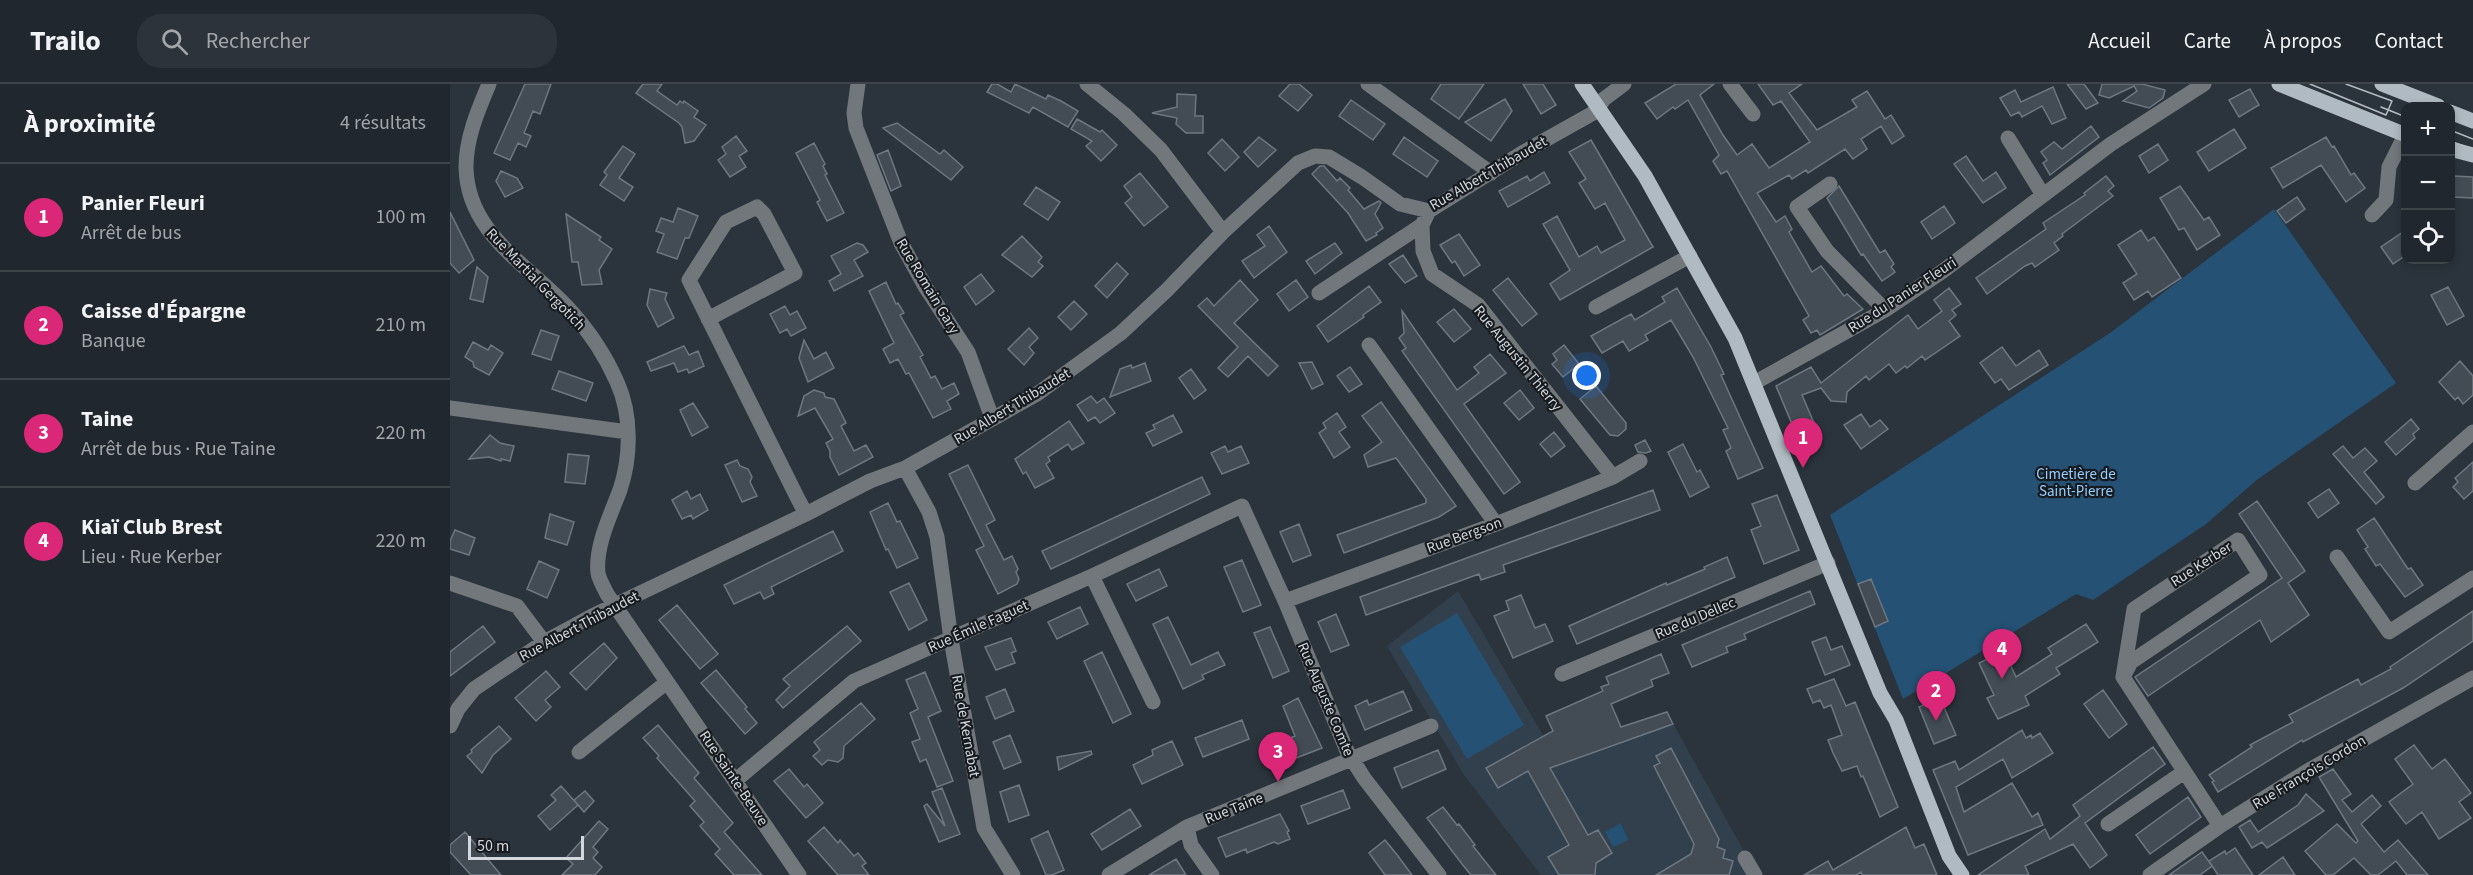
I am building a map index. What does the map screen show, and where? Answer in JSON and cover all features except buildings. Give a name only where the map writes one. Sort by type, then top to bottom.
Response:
[{"type":"main road","points":[[1582,84],[1645,176],[1736,338],[1880,693],[1896,720],[1949,856],[1962,875]]},
{"type":"main road","points":[[2279,84],[2401,133]]},
{"type":"main road","points":[[2382,84],[2428,102]]},
{"type":"main road","points":[[2455,114],[2473,121]]},
{"type":"main road","points":[[2455,150],[2473,155]]},
{"type":"street","name":"Rue Martial Gergotich","points":[[489,84],[477,113],[467,152],[466,168],[470,195],[486,229],[569,309],[590,334],[618,383],[628,432],[627,463],[620,490],[608,517],[598,574],[607,594],[616,605]]},
{"type":"street","name":"Rue Romain Gary","points":[[858,84],[854,113],[856,128],[901,243],[926,288],[968,352],[992,418]]},
{"type":"street","points":[[1087,84],[1124,114],[1161,150],[1223,232]]},
{"type":"street","points":[[1368,84],[1491,173]]},
{"type":"street","name":"Rue Albert Thibaudet","points":[[450,726],[474,688],[544,642],[870,481],[905,468],[1037,394],[1121,333],[1167,290],[1223,232],[1298,163],[1315,156],[1329,157],[1400,204],[1426,218],[1491,173],[1595,112],[1604,99],[1624,84]]},
{"type":"street","points":[[1730,84],[1753,114]]},
{"type":"street","name":"Rue du Panier Fleuri","points":[[1754,383],[1885,310],[1943,271],[2111,144],[2204,84]]},
{"type":"street","points":[[2008,138],[2043,195]]},
{"type":"street","points":[[2372,215],[2386,200],[2389,167],[2401,143]]},
{"type":"street","points":[[450,164],[466,168]]},
{"type":"street","points":[[1830,184],[1797,207],[1827,251],[1885,310]]},
{"type":"street","points":[[708,319],[795,273],[764,214],[757,207],[726,222],[688,280],[806,514]]},
{"type":"street","points":[[1319,293],[1426,218]]},
{"type":"street","name":"Rue Augustin Thierry","points":[[1426,218],[1423,250],[1432,274],[1478,305],[1613,477]]},
{"type":"street","points":[[1596,306],[1690,256]]},
{"type":"street","points":[[1369,345],[1496,524]]},
{"type":"street","points":[[450,408],[628,432]]},
{"type":"street","points":[[2415,483],[2473,432]]},
{"type":"street","name":"Rue Bergson","points":[[1285,601],[1496,524],[1613,477],[1640,461]]},
{"type":"street","name":"Rue de Kernabat","points":[[905,468],[929,512],[937,537],[951,639],[984,828],[1013,875]]},
{"type":"street","name":"Rue Émile Faguet","points":[[736,780],[854,681],[1092,576],[1242,506]]},
{"type":"street","name":"Rue Auguste Comte","points":[[1242,506],[1352,760],[1439,875]]},
{"type":"street","name":"Rue Kerber","points":[[2238,540],[2260,575],[2131,662],[2123,677],[2134,609],[2238,540]]},
{"type":"street","points":[[2337,557],[2389,632],[2473,578]]},
{"type":"street","name":"Rue du Dellec","points":[[1562,674],[1828,562]]},
{"type":"street","points":[[1092,576],[1153,702]]},
{"type":"street","points":[[450,583],[517,606],[544,642]]},
{"type":"street","name":"Rue Sainte-Beuve","points":[[616,605],[799,875]]},
{"type":"street","points":[[2123,677],[2220,826]]},
{"type":"street","name":"Rue François Cordon","points":[[2151,875],[2220,826],[2309,770],[2473,678]]},
{"type":"street","points":[[579,752],[667,682]]},
{"type":"street","name":"Rue Taine","points":[[1109,875],[1187,827],[1431,726]]},
{"type":"street","points":[[2108,824],[2184,771]]},
{"type":"street","points":[[1187,827],[1191,845],[1212,875]]},
{"type":"street","points":[[1745,858],[1755,875]]},
{"type":"shaded area","points":[[1458,591],[1547,742],[1575,744],[1666,711],[1745,853],[1749,875],[1541,875],[1464,775],[1387,646]]},
{"type":"green space","name":"Cimetière de Saint-Pierre","points":[[2274,209],[2396,383],[2258,479],[2206,524],[2093,600],[2076,594],[1903,699],[1830,515],[2110,333]]},
{"type":"green space","points":[[1457,613],[1524,725],[1467,759],[1400,647]]},
{"type":"green space","points":[[1621,823],[1628,840],[1613,847],[1605,832]]},
{"type":"tram line","points":[[2310,84],[2386,115],[2392,101],[2346,84]]},
{"type":"tram line","points":[[2381,107],[2401,115]]},
{"type":"tram line","points":[[2455,132],[2473,139]]},
{"type":"tram line","points":[[2455,143],[2473,149]]},
{"type":"place","name":"Panier Fleuri","points":[[1803,468]]},
{"type":"place","name":"Kiaï Club Brest","points":[[2002,679]]},
{"type":"place","name":"Caisse d'Épargne","points":[[1936,721]]},
{"type":"place","name":"Taine","points":[[1278,782]]}]
